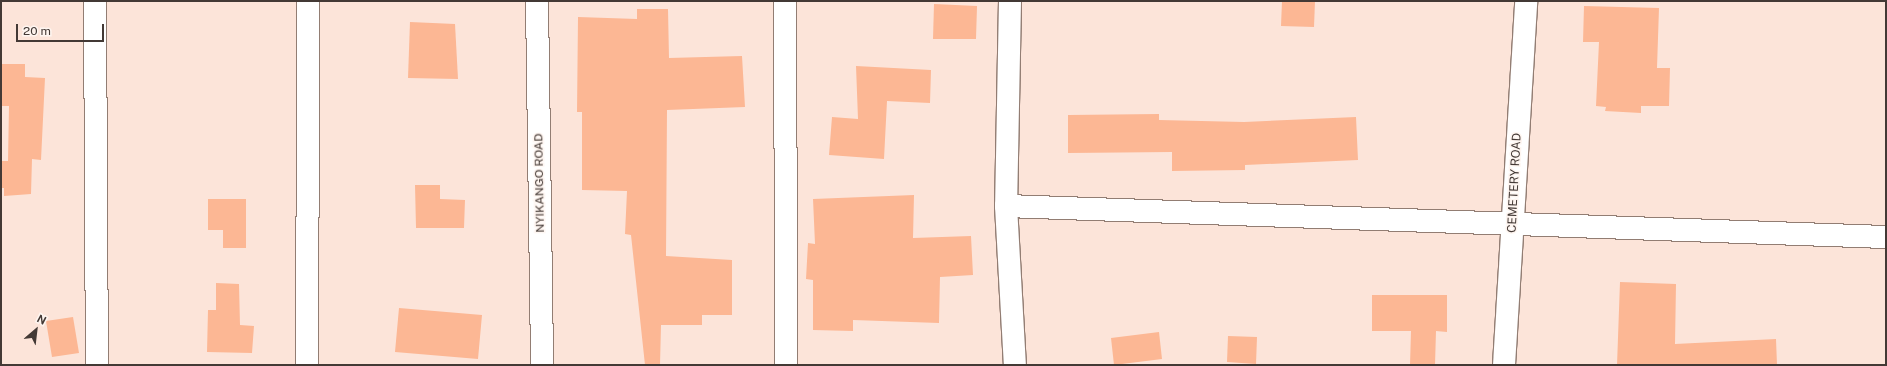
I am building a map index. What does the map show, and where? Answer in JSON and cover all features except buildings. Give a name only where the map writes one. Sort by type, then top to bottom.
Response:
[{"type":"street","points":[[95,1],[97,365]]},
{"type":"street","points":[[307,365],[308,1]]},
{"type":"street","name":"NYIKANGO ROAD","points":[[537,1],[542,365]]},
{"type":"street","points":[[785,1],[786,365]]},
{"type":"street","points":[[1010,1],[1006,206],[1015,365]]},
{"type":"street","name":"CEMETERY ROAD","points":[[1504,365],[1526,1]]},
{"type":"street","points":[[1006,206],[1513,226],[1886,237]]}]
